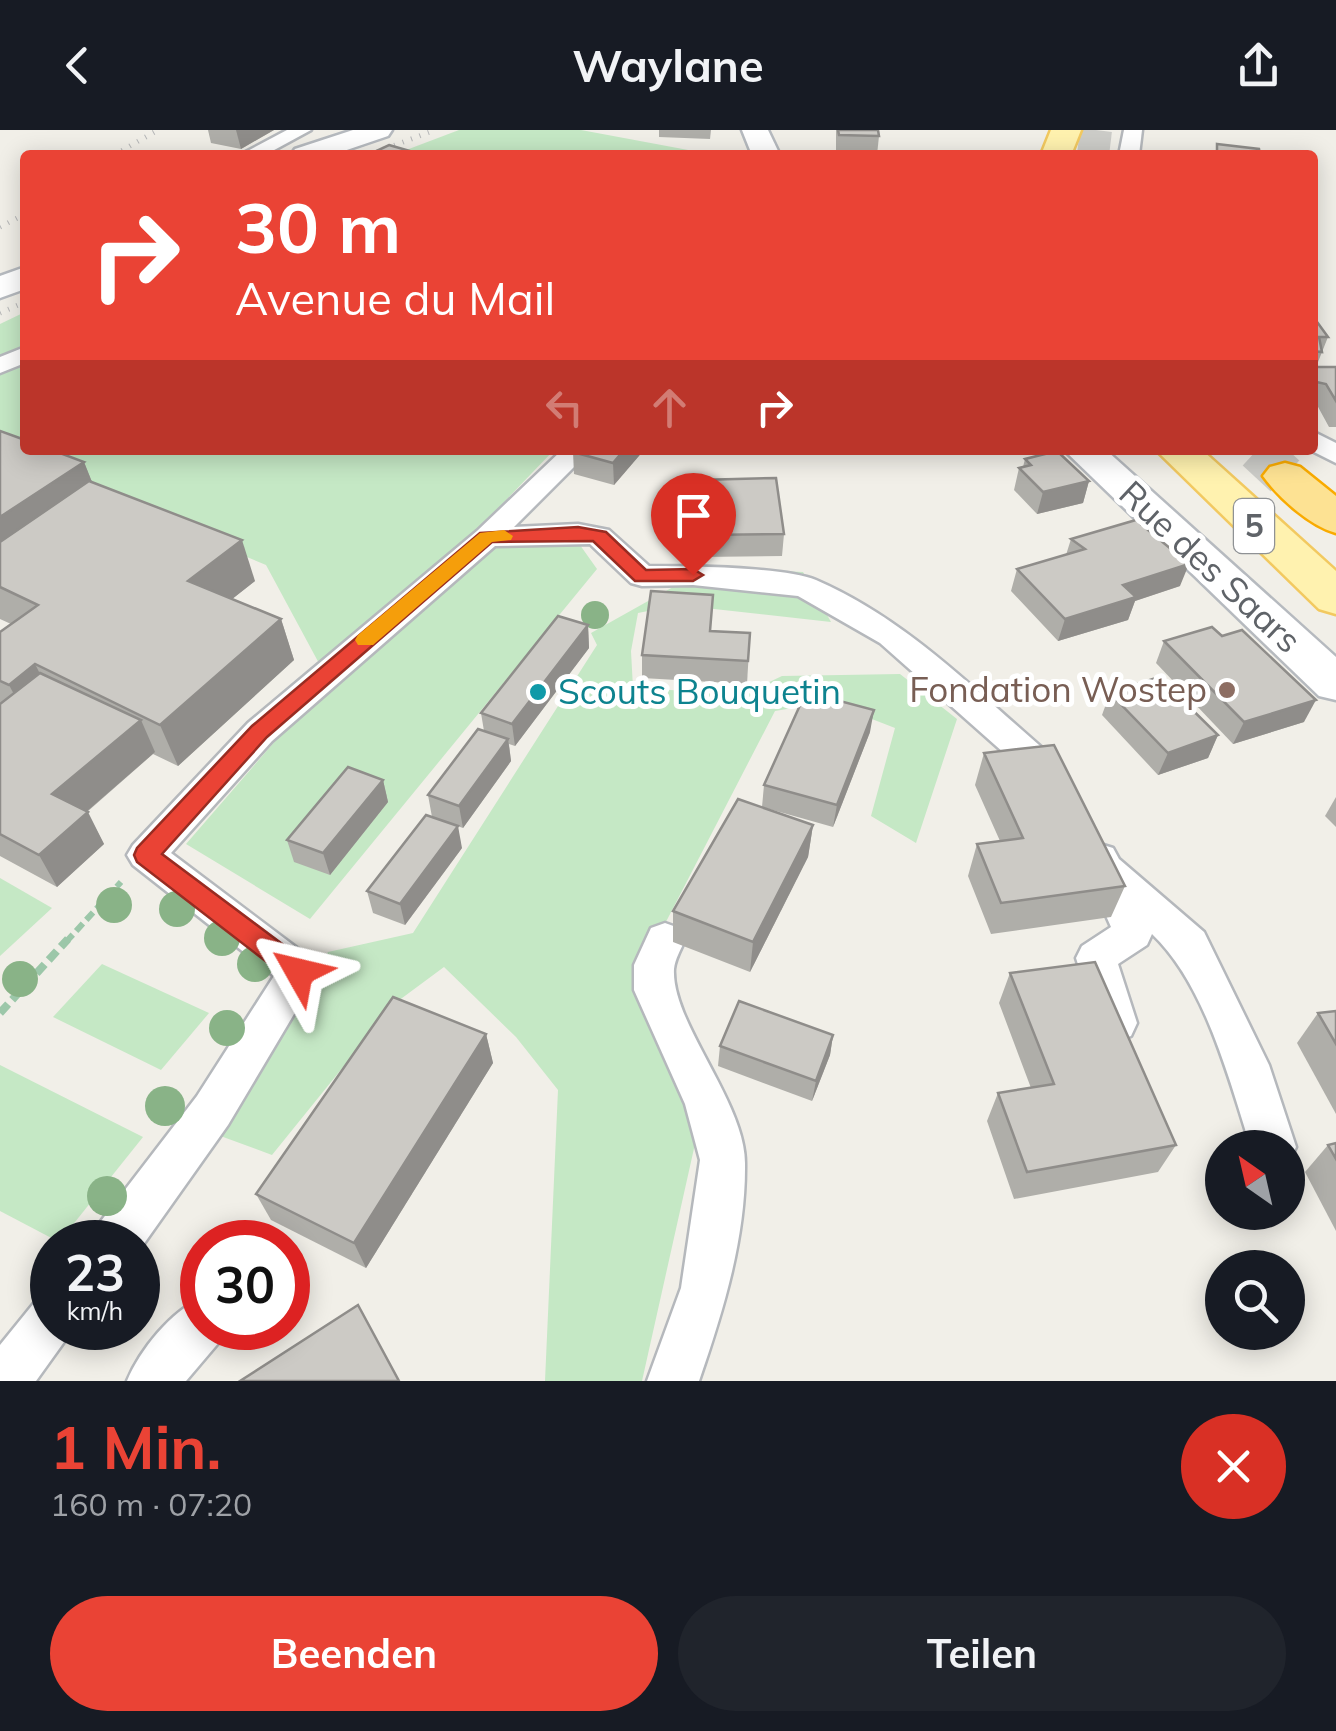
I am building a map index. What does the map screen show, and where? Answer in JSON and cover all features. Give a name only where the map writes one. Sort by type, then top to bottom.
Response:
[{"type":"highway","points":[[1286,476],[1336,519]]},
{"type":"main road","name":"5","points":[[1181,455],[1336,598]]},
{"type":"street","points":[[260,150],[302,130]]},
{"type":"street","points":[[320,150],[380,130]]},
{"type":"street","points":[[132,1220],[299,972],[146,855],[260,732],[487,537],[573,455]]},
{"type":"street","name":"Rue des Saars","points":[[1089,455],[1336,684]]},
{"type":"street","points":[[487,537],[578,533],[599,536],[642,576],[693,575],[805,587],[891,636],[1042,767],[1084,835],[1132,933],[1096,958],[1117,1025]]},
{"type":"street","points":[[1084,835],[1190,944],[1247,1064],[1267,1130]]},
{"type":"street","points":[[665,940],[654,965],[656,990],[707,1104],[723,1160],[706,1288],[673,1381]]},
{"type":"street","points":[[4,1381],[30,1348]]},
{"type":"street","points":[[154,1381],[180,1349]]},
{"type":"path","points":[[0,1013],[146,855]]},
{"type":"green space","points":[[459,130],[581,130],[688,150],[406,150]]},
{"type":"green space","points":[[20,314],[20,455],[549,455],[465,543],[534,540],[580,545],[597,569],[310,919],[186,844],[328,680],[266,565],[0,455],[0,324]]},
{"type":"green space","points":[[707,568],[803,572],[831,622],[678,605],[638,613],[631,651],[633,688],[744,694],[782,676],[900,674],[957,719],[916,843],[871,816],[895,728],[828,702],[775,711],[639,974],[697,1135],[642,1381],[545,1381],[558,1090],[516,1037],[444,967],[394,1004],[272,1155],[215,1134],[328,952],[413,933],[597,645],[591,633]]},
{"type":"green space","points":[[0,878],[52,908],[0,956]]},
{"type":"green space","points":[[102,964],[209,1013],[161,1070],[53,1017]]},
{"type":"green space","points":[[0,1065],[143,1137],[77,1220],[30,1220],[30,1227],[0,1211]]},
{"type":"building","points":[[838,130],[878,130],[879,136],[839,135]]},
{"type":"building","points":[[1217,144],[1259,150],[1217,150]]},
{"type":"building","points":[[389,145],[406,150],[378,150]]},
{"type":"building","points":[[1318,323],[1328,337],[1319,337],[1322,352],[1318,352]]},
{"type":"building","points":[[1318,367],[1336,367],[1336,401],[1326,384],[1318,382]]},
{"type":"building","points":[[0,431],[20,438],[20,455],[65,455],[84,462],[0,517]]},
{"type":"building","points":[[584,455],[620,455],[613,463]]},
{"type":"building","points":[[1061,455],[1089,481],[1043,492],[1019,468],[1031,465],[1025,459]]},
{"type":"building","points":[[776,478],[784,534],[702,535],[698,480]]},
{"type":"building","points":[[89,481],[242,540],[188,581],[281,619],[160,725],[35,664],[9,685],[0,681],[0,632],[38,605],[0,587],[0,542]]},
{"type":"building","points":[[1136,520],[1189,564],[1123,585],[1136,597],[1065,619],[1017,569],[1085,549],[1071,539]]},
{"type":"building","points":[[651,591],[713,595],[710,631],[750,633],[748,661],[642,655]]},
{"type":"building","points":[[558,616],[588,625],[512,724],[481,713]]},
{"type":"building","points":[[1212,627],[1222,636],[1242,630],[1316,700],[1244,722],[1164,641]]},
{"type":"building","points":[[40,673],[141,720],[52,794],[88,812],[39,855],[0,834],[0,704]]},
{"type":"building","points":[[1159,677],[1218,735],[1168,753],[1110,693]]},
{"type":"building","points":[[806,692],[874,710],[837,805],[764,785]]},
{"type":"building","points":[[478,729],[508,739],[459,806],[428,795]]},
{"type":"building","points":[[1054,745],[1125,886],[1001,903],[977,844],[1023,838],[984,753]]},
{"type":"building","points":[[348,767],[383,780],[323,853],[287,840]]},
{"type":"building","points":[[738,799],[813,825],[753,942],[673,911]]},
{"type":"building","points":[[426,815],[458,826],[400,904],[367,891]]},
{"type":"building","points":[[1095,962],[1176,1145],[1027,1172],[998,1093],[1054,1084],[1010,973]]},
{"type":"building","points":[[393,997],[486,1034],[354,1243],[256,1194]]},
{"type":"building","points":[[739,1001],[833,1035],[816,1081],[720,1046]]},
{"type":"building","points":[[1336,1011],[1336,1044],[1318,1013]]},
{"type":"building","points":[[1336,1143],[1336,1159],[1328,1145]]},
{"type":"building","points":[[358,1305],[399,1381],[240,1381],[288,1350],[310,1350],[310,1336]]},
{"type":"tunnel","points":[[1094,150],[1096,130]]},
{"type":"tunnel","points":[[1262,455],[1285,476]]},
{"type":"railway","points":[[123,150],[158,130]]},
{"type":"railway","points":[[382,150],[435,130]]},
{"type":"railway","points":[[0,227],[20,217]]},
{"type":"railway","points":[[0,313],[20,304]]},
{"type":"slow traffic","points":[[365,640],[487,537],[504,536]]},
{"type":"place","name":"Fondation Wostep","points":[[1227,690]]},
{"type":"place","name":"Scouts Bouquetin","points":[[538,692]]},
{"type":"route","points":[[299,972],[146,855],[260,732],[487,537],[578,533],[599,536],[642,576],[693,575]]}]
